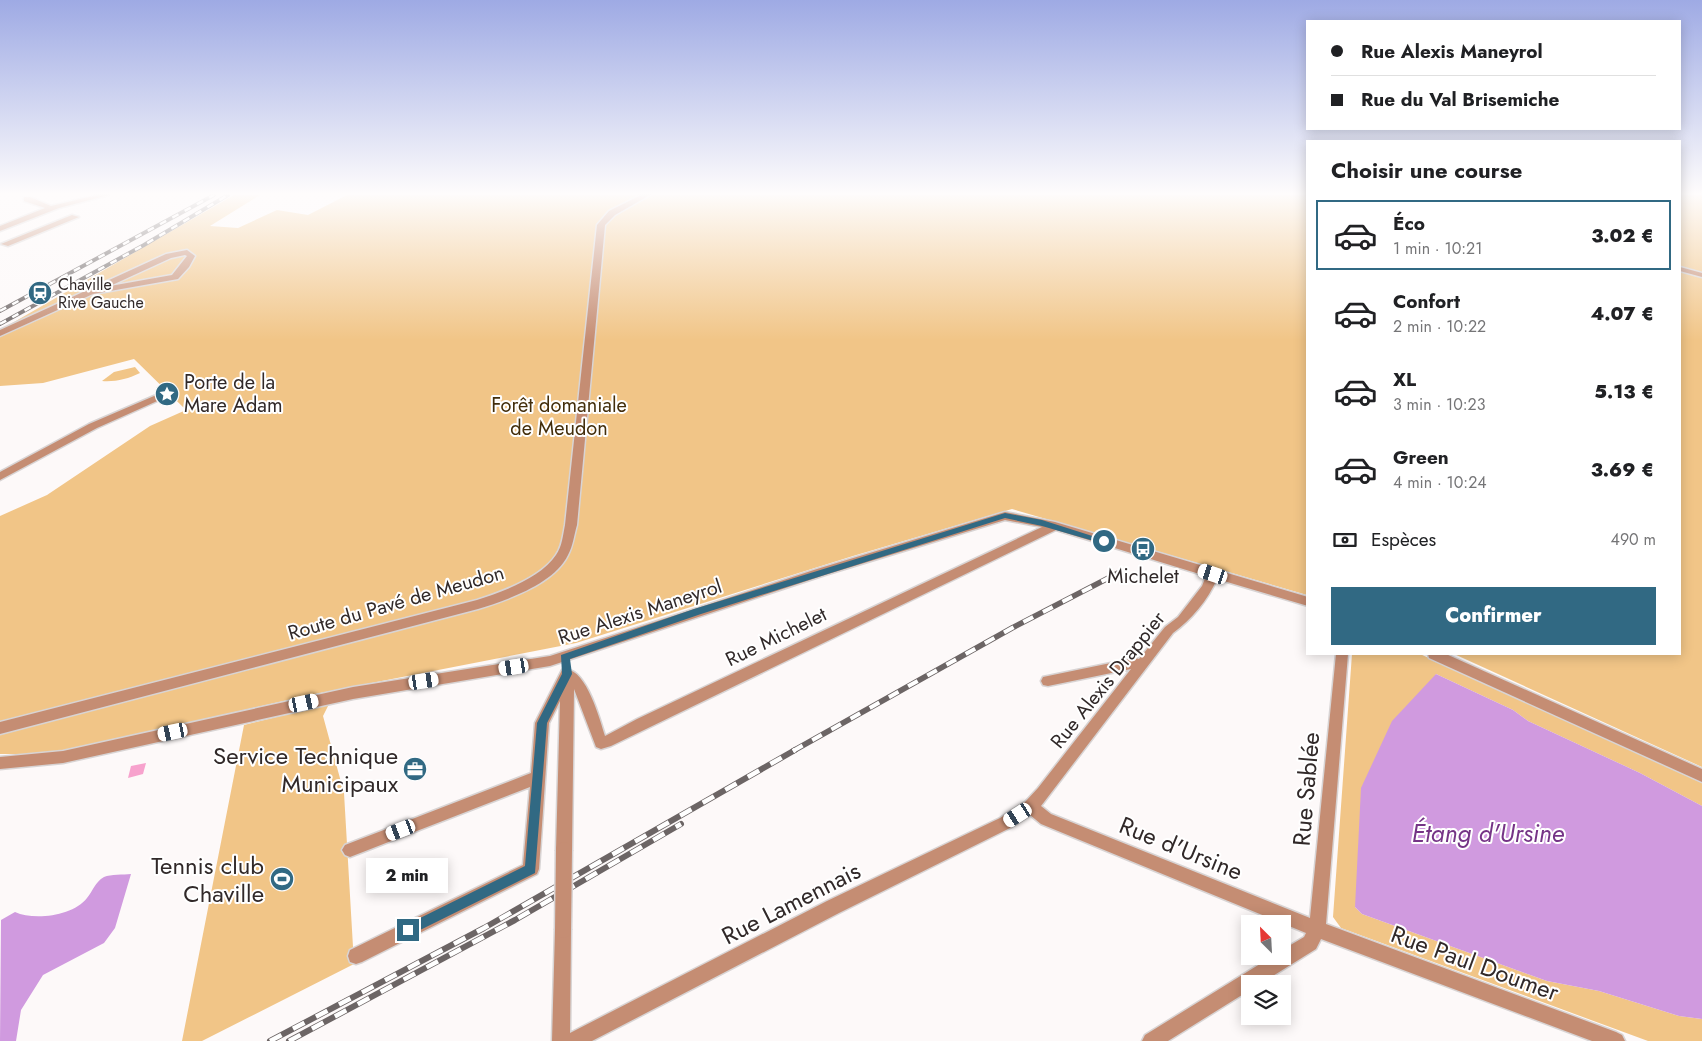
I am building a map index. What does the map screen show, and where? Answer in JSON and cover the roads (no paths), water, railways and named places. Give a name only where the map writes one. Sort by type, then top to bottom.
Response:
[{"type":"street","name":"Route du Pavé de Meudon","points":[[0,728],[478,604],[509,594],[535,578],[560,558],[571,526],[599,244]]},
{"type":"street","points":[[0,333],[89,292],[169,256],[187,252],[191,256],[175,277],[89,292]]},
{"type":"street","points":[[1681,269],[1702,275]]},
{"type":"street","points":[[0,477],[93,426],[161,396]]},
{"type":"street","name":"Rue Alexis Maneyrol","points":[[0,764],[63,757],[353,693],[565,657],[698,612],[1005,516],[1017,516],[1055,526],[1306,601]]},
{"type":"street","name":"Rue Michelet","points":[[567,674],[581,688],[601,743],[611,740],[651,719],[1055,526]]},
{"type":"street","name":"Rue Alexis Drappier","points":[[1030,807],[1043,793],[1168,630],[1182,620],[1207,588],[1213,574]]},
{"type":"street","name":"Rue Sablée","points":[[1317,928],[1342,655]]},
{"type":"street","points":[[1436,655],[1702,776]]},
{"type":"street","points":[[561,1041],[567,674],[565,657]]},
{"type":"street","points":[[1048,681],[1135,664],[1141,666]]},
{"type":"street","points":[[356,956],[531,869],[542,723],[567,674]]},
{"type":"street","points":[[350,850],[538,777]]},
{"type":"street","name":"Rue d'Ursine","points":[[1030,807],[1046,819],[1317,928]]},
{"type":"street","name":"Rue Lamennais","points":[[573,1041],[833,907],[1005,823],[1030,807]]},
{"type":"street","points":[[1151,1041],[1310,943],[1317,928]]},
{"type":"street","name":"Rue Paul Doumer","points":[[1317,928],[1616,1041]]},
{"type":"water","name":"Étang d'Ursine","points":[[1436,674],[1513,710],[1528,721],[1640,773],[1702,806],[1702,1019],[1679,1016],[1599,991],[1547,981],[1362,914],[1355,907],[1361,788],[1392,721]]},
{"type":"water","points":[[131,874],[115,928],[104,943],[43,975],[21,1010],[16,1041],[0,1041],[1,920],[15,912],[32,916],[63,913],[81,904],[98,881],[104,877]]},
{"type":"railway","points":[[0,311],[124,244]]},
{"type":"railway","points":[[0,324],[146,244]]},
{"type":"railway","points":[[793,751],[1012,628],[1120,572]]},
{"type":"railway","points":[[270,1041],[484,928],[795,750]]},
{"type":"railway","points":[[289,1041],[515,920],[681,824]]},
{"type":"place","name":"Chaville Rive Gauche","points":[[40,293]]},
{"type":"place","name":"Porte de la Mare Adam","points":[[167,394]]},
{"type":"place","name":"Michelet","points":[[1143,549]]},
{"type":"place","name":"Service Technique Municipaux","points":[[415,769]]},
{"type":"place","name":"Tennis club Chaville","points":[[282,879]]},
{"type":"park label","name":"Forêt domaniale de Meudon","points":[[559,416]]}]
